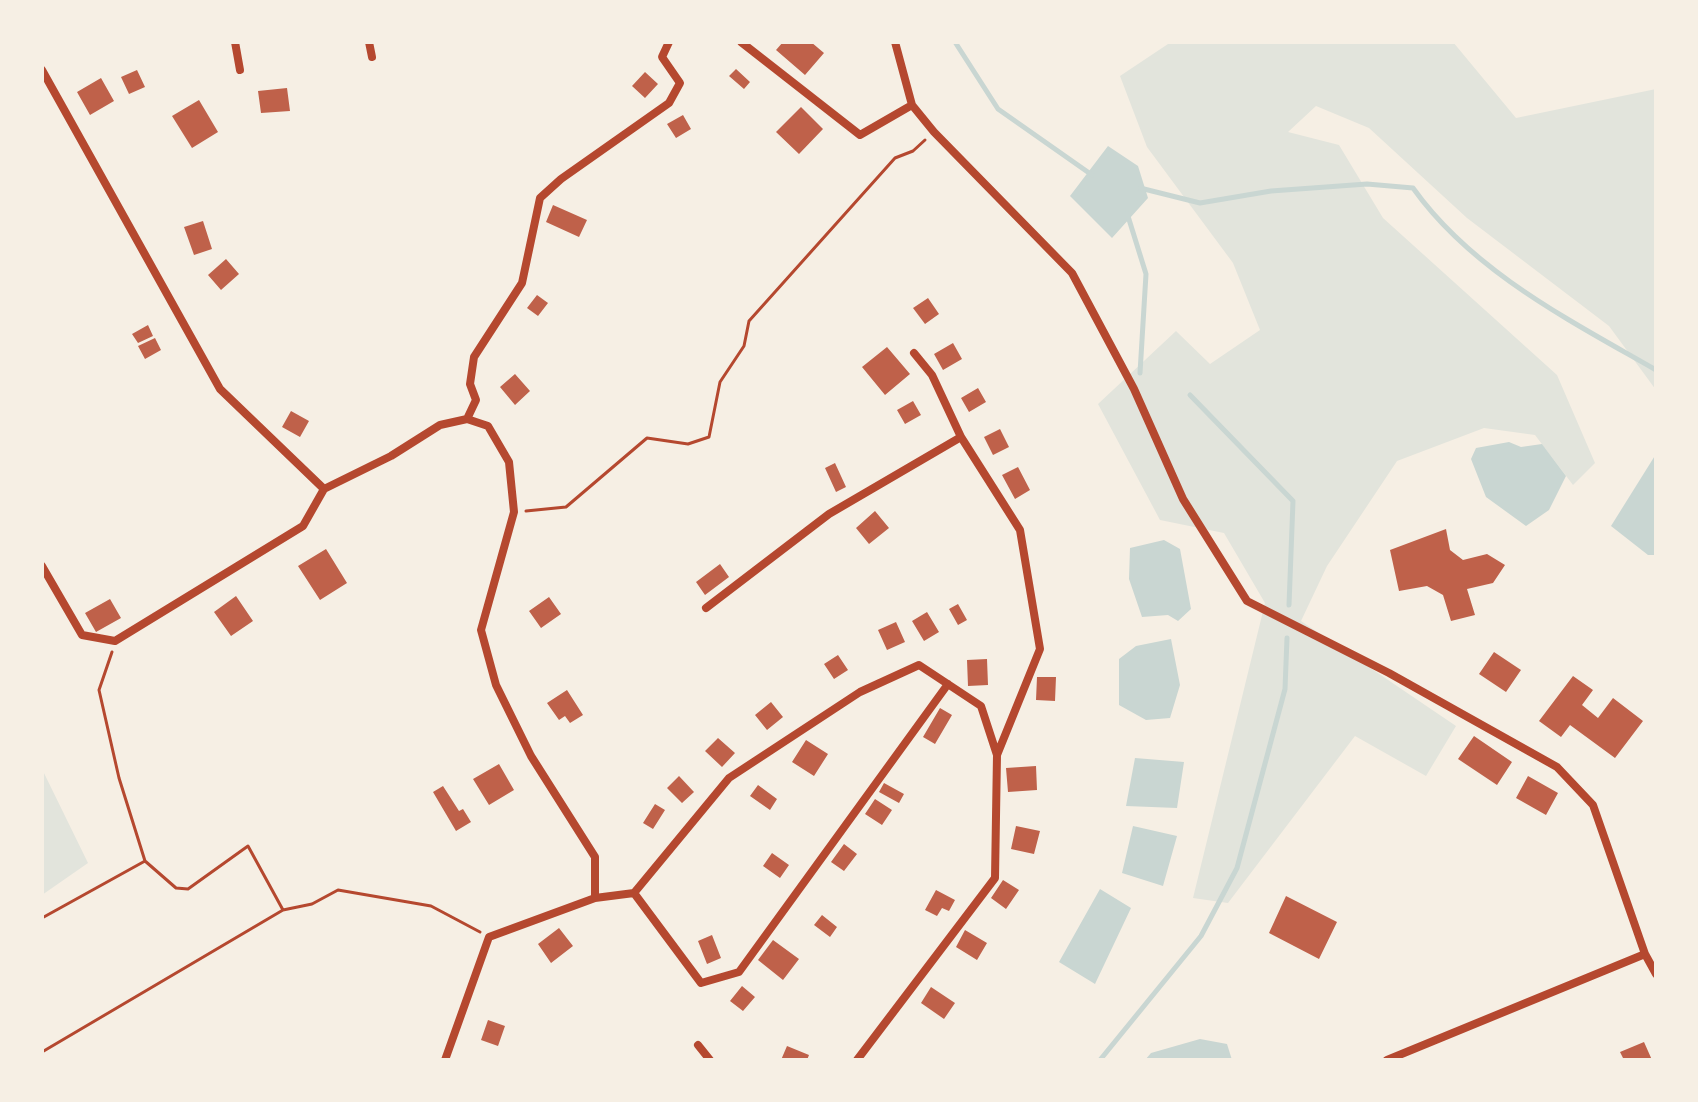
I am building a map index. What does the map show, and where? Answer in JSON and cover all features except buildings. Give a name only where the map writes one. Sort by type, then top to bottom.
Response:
[{"type":"street","points":[[235,42],[240,70]]},
{"type":"street","points":[[369,42],[372,57]]},
{"type":"street","points":[[467,419],[476,400],[470,384],[474,357],[522,283],[540,198],[561,179],[669,103],[680,83],[662,57],[669,42]]},
{"type":"street","points":[[741,42],[860,135],[912,105]]},
{"type":"street","points":[[895,42],[912,105],[934,132],[1072,273],[1134,389],[1183,499],[1247,601],[1389,673],[1557,767],[1593,805],[1645,954],[1656,974]]},
{"type":"street","points":[[42,70],[220,389],[324,489]]},
{"type":"street","points":[[914,353],[932,375],[961,437],[1020,530],[1040,649],[997,755]]},
{"type":"street","points":[[42,566],[82,635],[115,641],[303,526],[324,489],[391,456],[440,425],[467,419],[488,426],[509,462],[514,512],[481,630],[496,685],[531,756],[595,857],[595,898]]},
{"type":"street","points":[[706,608],[851,499],[961,437]]},
{"type":"street","points":[[445,1060],[489,937],[595,898],[634,893],[729,778],[860,692],[919,665],[981,706],[997,755],[995,878],[857,1060]]},
{"type":"street","points":[[634,893],[701,983],[739,972],[948,684]]},
{"type":"street","points":[[1387,1060],[1645,954]]},
{"type":"street","points":[[698,1045],[710,1060]]},
{"type":"path","points":[[514,512],[566,507],[647,438],[688,444],[709,437],[720,382],[744,346],[749,321],[895,158],[913,151],[934,132]]},
{"type":"path","points":[[115,641],[99,690],[119,778],[145,861],[176,888],[188,889],[248,846],[283,910]]},
{"type":"path","points":[[42,918],[145,861]]},
{"type":"path","points":[[42,1052],[283,910],[312,904],[338,890],[431,906],[489,937]]},
{"type":"shaded area","points":[[1171,42],[1453,42],[1516,118],[1656,89],[1656,390],[1609,326],[1467,218],[1369,128],[1316,106],[1288,132],[1339,145],[1383,218],[1557,375],[1595,463],[1573,485],[1535,435],[1484,428],[1397,461],[1327,566],[1301,621],[1456,726],[1426,776],[1355,736],[1228,903],[1193,898],[1265,603],[1224,533],[1160,520],[1098,404],[1176,331],[1210,364],[1260,330],[1233,263],[1147,147],[1120,76]]},
{"type":"shaded area","points":[[1108,146],[1138,166],[1148,198],[1112,238],[1070,196]]},
{"type":"shaded area","points":[[1509,442],[1521,447],[1542,444],[1566,476],[1549,510],[1526,526],[1486,497],[1471,459],[1476,448]]},
{"type":"shaded area","points":[[1656,454],[1656,555],[1648,555],[1611,526]]},
{"type":"shaded area","points":[[1164,540],[1180,549],[1191,609],[1178,621],[1168,615],[1142,617],[1129,579],[1130,548]]},
{"type":"shaded area","points":[[1171,639],[1180,685],[1170,718],[1146,720],[1119,705],[1119,659],[1136,646]]},
{"type":"shaded area","points":[[1135,758],[1184,762],[1177,808],[1126,806]]},
{"type":"shaded area","points":[[42,769],[88,863],[42,895]]},
{"type":"shaded area","points":[[1133,826],[1177,836],[1163,886],[1122,873]]},
{"type":"shaded area","points":[[1100,889],[1131,908],[1095,984],[1059,962]]},
{"type":"shaded area","points":[[1200,1039],[1227,1044],[1232,1060],[1145,1060],[1151,1053]]},
{"type":"waterway","points":[[955,42],[998,109],[1092,175]]},
{"type":"waterway","points":[[1140,188],[1200,203],[1271,191],[1367,184],[1413,188],[1437,218],[1493,269],[1556,312],[1656,370]]},
{"type":"waterway","points":[[1127,213],[1146,274],[1140,373]]},
{"type":"waterway","points":[[1190,395],[1293,501],[1289,605]]},
{"type":"waterway","points":[[1100,1060],[1201,936],[1237,868],[1285,689],[1287,638]]}]
